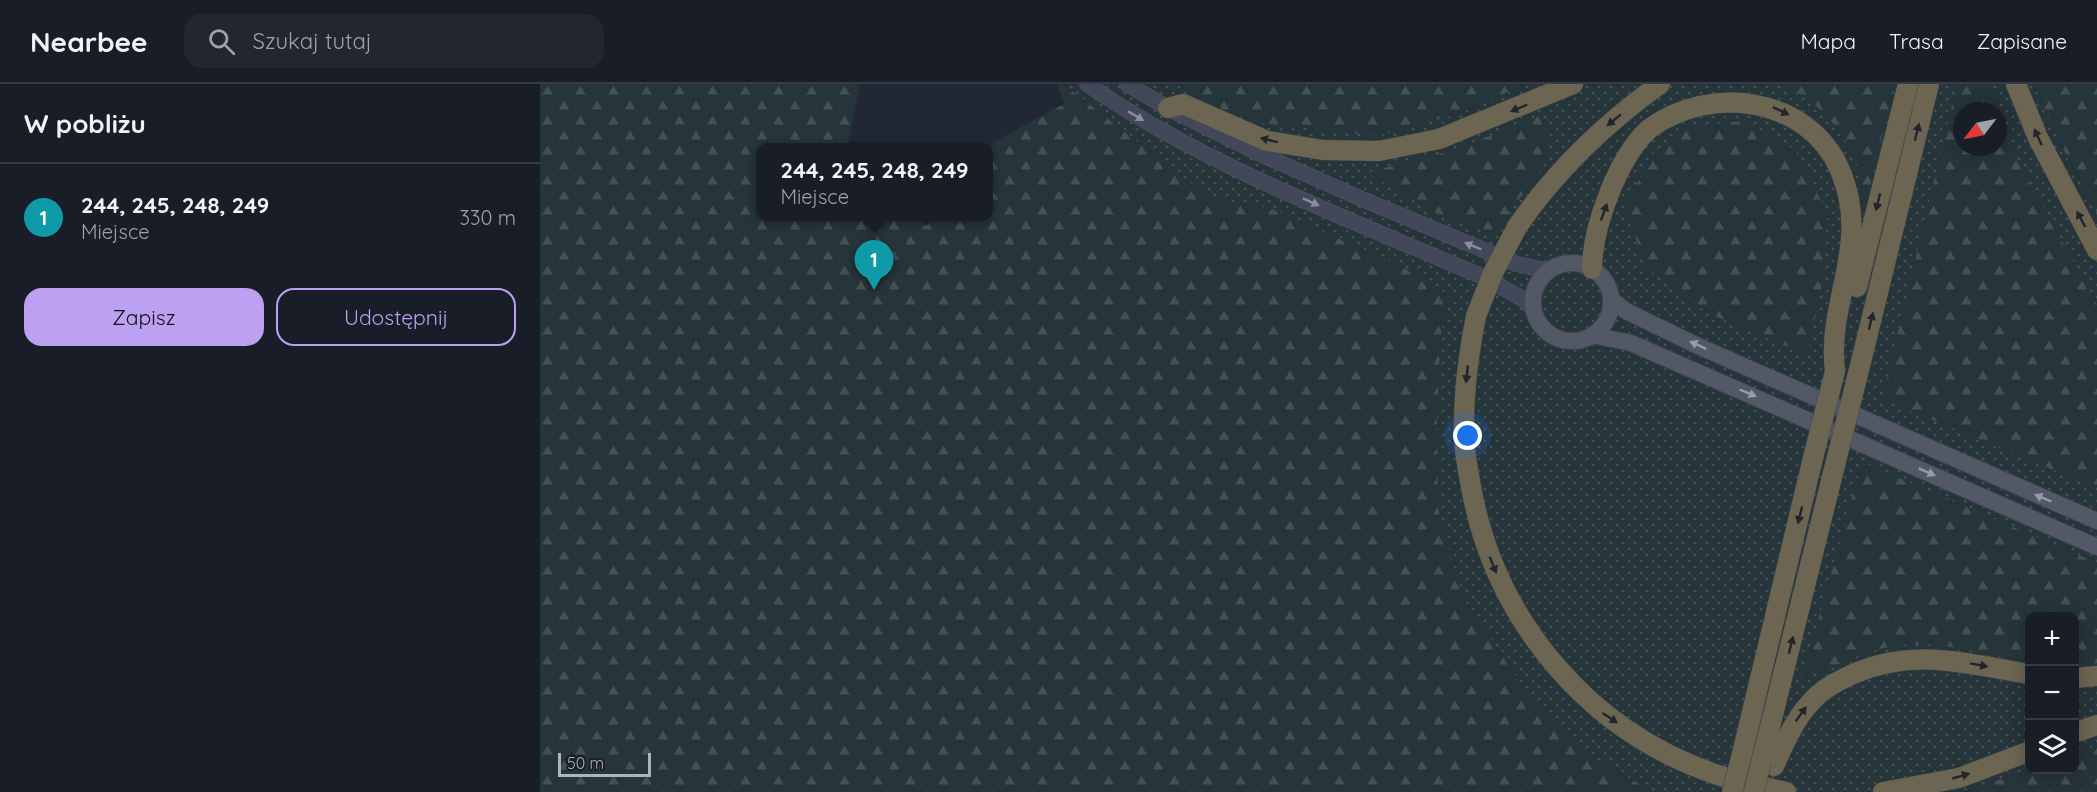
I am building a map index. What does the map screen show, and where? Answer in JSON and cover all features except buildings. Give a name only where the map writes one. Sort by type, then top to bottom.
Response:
[{"type":"highway","points":[[1168,108],[1183,104],[1267,141],[1323,150],[1379,151],[1439,139],[1573,84]]},
{"type":"highway","points":[[1660,84],[1576,153],[1544,189],[1517,227],[1493,273],[1476,316],[1467,374],[1464,426],[1475,509],[1489,556],[1512,606],[1528,632],[1579,693],[1602,713],[1636,736],[1716,775],[1786,792]]},
{"type":"highway","points":[[1732,792],[1813,458],[1908,84]]},
{"type":"highway","points":[[1762,792],[1834,469],[1929,84]]},
{"type":"highway","points":[[2016,84],[2038,138],[2097,250]]},
{"type":"highway","points":[[1592,269],[1594,241],[1624,162],[1648,130],[1679,110],[1713,100],[1750,100],[1784,111],[1806,126],[1829,151],[1841,174],[1848,198],[1851,243],[1849,267],[1832,347],[1835,371]]},
{"type":"highway","points":[[1754,792],[1768,764],[1811,702],[1836,683],[1871,667],[1896,660],[1936,658],[2025,673]]},
{"type":"highway","points":[[2079,678],[2097,676]]},
{"type":"highway","points":[[2079,731],[2097,725]]},
{"type":"highway","points":[[1883,792],[1959,778],[2025,753]]},
{"type":"main road","points":[[1088,84],[1118,105],[1193,147],[1483,277],[1523,299],[1533,309],[1541,326],[1556,338],[1574,341],[1592,335],[1604,323],[1611,298]]},
{"type":"main road","points":[[1127,84],[1168,108],[1258,153],[1517,264],[1549,270],[1570,263],[1592,269],[1601,277],[1611,298],[1626,311],[2097,521]]},
{"type":"main road","points":[[1533,309],[1537,284],[1549,270]]},
{"type":"main road","points":[[1592,335],[1631,343],[2097,547]]},
{"type":"green space","points":[[540,84],[860,84],[848,143],[756,143],[756,221],[920,221],[926,226],[931,221],[993,221],[993,144],[1064,104],[1057,84],[1063,84],[1210,198],[1272,209],[1422,276],[1451,298],[1441,331],[1437,416],[1438,508],[1461,595],[1535,705],[1579,750],[1654,792],[540,792]]},
{"type":"green space","points":[[1063,84],[1175,84],[1244,121],[1455,115],[1526,84],[2034,84],[2068,159],[2097,213],[2097,746],[2079,752],[2079,612],[2025,612],[2025,770],[1965,792],[1654,792],[1579,750],[1535,705],[1461,595],[1438,508],[1437,416],[1441,331],[1451,298],[1422,276],[1272,209],[1210,198]]},
{"type":"green space","points":[[1175,84],[1526,84],[1455,115],[1377,136],[1244,121]]},
{"type":"green space","points":[[1777,84],[1894,84],[1863,216],[1859,171],[1844,139],[1815,105],[1791,89]]},
{"type":"green space","points":[[1957,84],[1992,84],[1998,102],[1953,102],[1953,156],[2007,156],[2007,131],[2014,153],[2097,305],[2097,488],[1882,399]]},
{"type":"green space","points":[[2034,84],[2097,84],[2097,213],[2068,159]]},
{"type":"green space","points":[[1540,116],[1549,139],[1548,155],[1535,177],[1493,234],[1445,217],[1366,173],[1456,149]]},
{"type":"green space","points":[[1745,121],[1797,151],[1827,213],[1824,276],[1807,355],[1708,313],[1645,267],[1625,205],[1654,152],[1690,127]]},
{"type":"green space","points":[[1862,462],[2097,563],[2097,663],[2079,665],[2079,612],[2025,612],[2025,665],[1955,647],[1899,645],[1870,652],[1802,678]]},
{"type":"green space","points":[[2097,746],[2097,792],[1965,792],[2025,770],[2025,774],[2079,774],[2079,752]]},
{"type":"place","name":"244, 245, 248, 249","points":[[874,290]]}]
